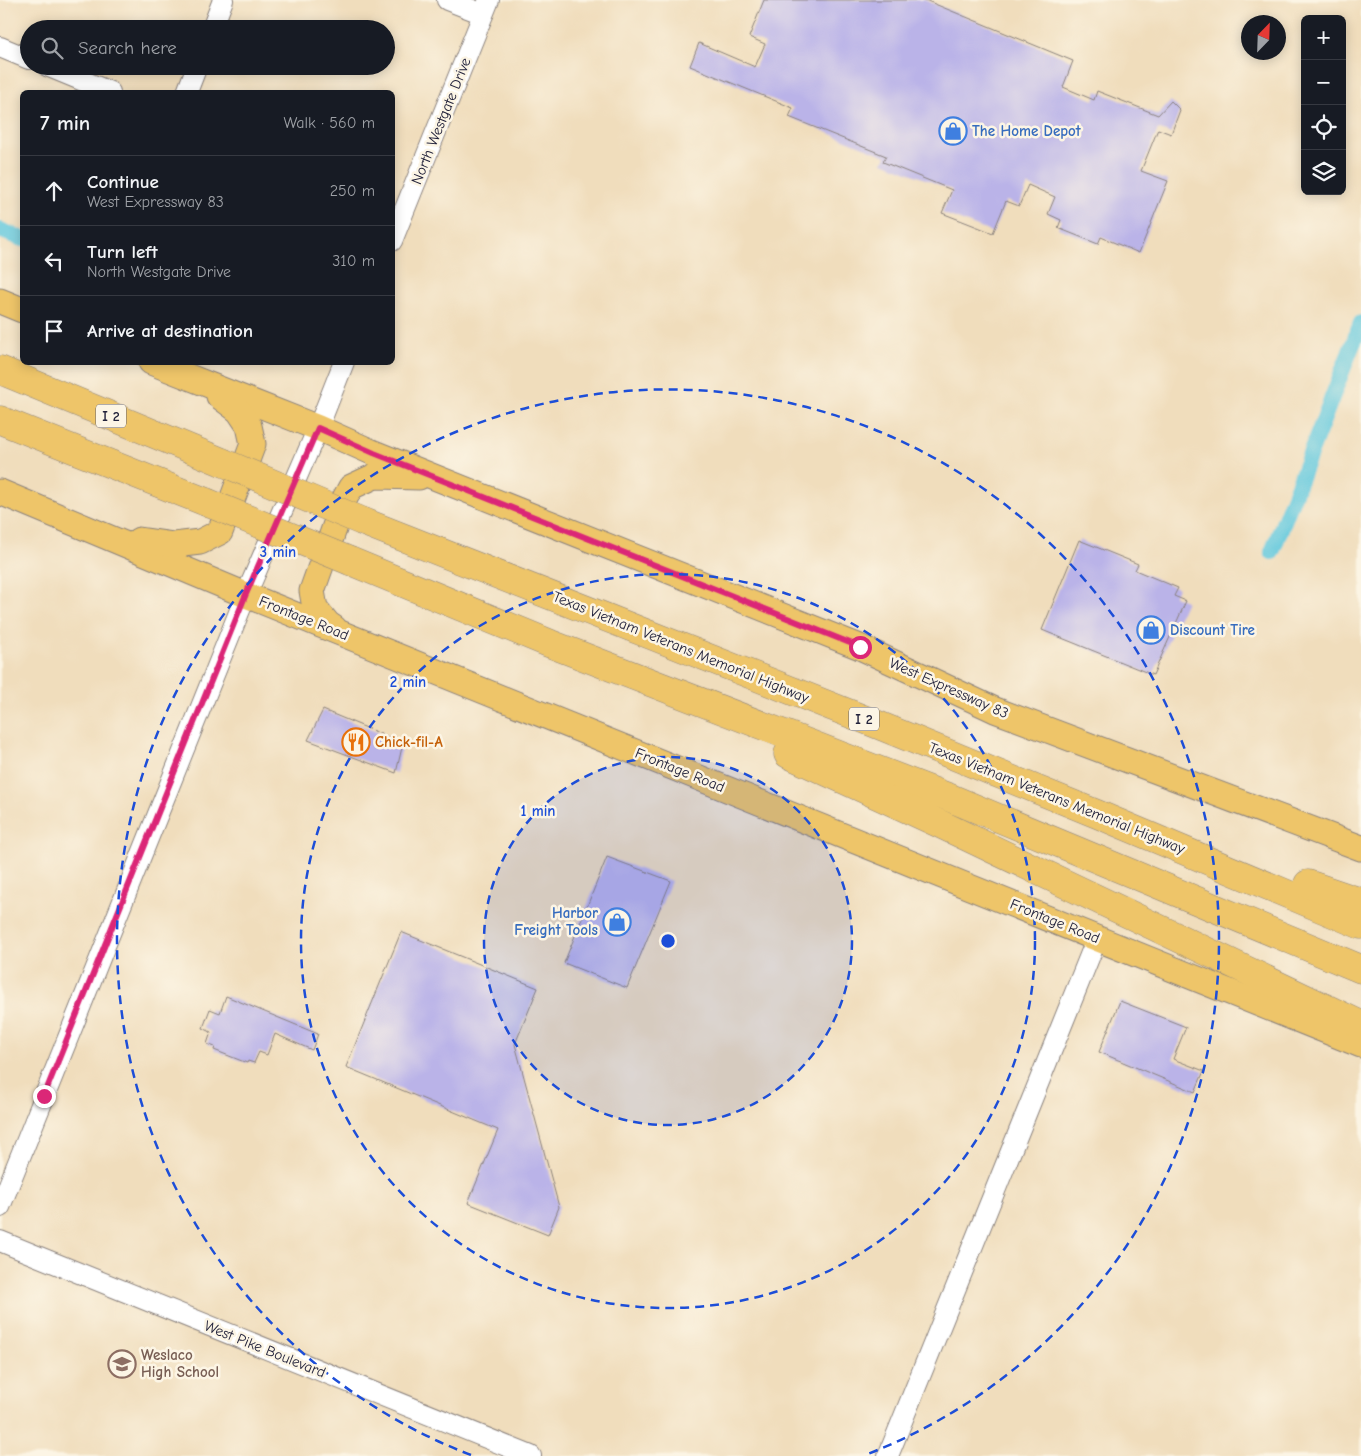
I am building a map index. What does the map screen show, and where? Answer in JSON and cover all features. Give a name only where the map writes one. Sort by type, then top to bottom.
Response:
[{"type":"highway","name":"Texas Vietnam Veterans Memorial Highway","points":[[0,370],[364,522],[880,726],[1361,924]]},
{"type":"highway","points":[[0,420],[206,502],[551,644],[948,797],[1361,969]]},
{"type":"highway","points":[[551,644],[938,823],[1361,1025]]},
{"type":"highway","points":[[1097,814],[1361,902]]},
{"type":"main road","points":[[0,301],[20,309]]},
{"type":"main road","name":"West Expressway 83","points":[[158,365],[860,647],[994,710],[1361,848]]},
{"type":"main road","points":[[107,536],[174,545],[200,542],[220,532],[253,444],[249,426],[239,410],[200,382]]},
{"type":"main road","points":[[342,633],[328,624],[315,608],[312,591],[348,492],[352,486],[375,476],[434,477]]},
{"type":"main road","name":"Frontage Road","points":[[0,492],[246,594],[1361,1045]]},
{"type":"street","points":[[215,20],[223,0]]},
{"type":"street","points":[[447,0],[486,7]]},
{"type":"street","name":"North Westgate Drive","points":[[395,234],[486,7]]},
{"type":"street","points":[[0,47],[20,55]]},
{"type":"street","points":[[69,75],[105,90]]},
{"type":"street","points":[[188,90],[194,75]]},
{"type":"street","points":[[0,1206],[246,594],[318,428],[343,365]]},
{"type":"street","points":[[888,1456],[1097,938]]},
{"type":"street","name":"West Pike Boulevard","points":[[0,1242],[531,1456]]},
{"type":"building","name":"The Home Depot","points":[[764,0],[925,0],[1073,61],[1063,87],[1094,100],[1097,91],[1158,115],[1171,101],[1180,110],[1171,134],[1158,129],[1141,171],[1168,181],[1139,253],[1101,237],[1098,244],[1058,228],[1061,220],[1048,214],[1055,197],[1028,185],[1019,206],[1006,201],[993,233],[942,213],[952,190],[883,162],[886,156],[789,117],[793,108],[690,66],[699,43],[755,67],[765,44],[749,37]]},
{"type":"building","points":[[1079,540],[1138,564],[1135,570],[1178,588],[1174,596],[1186,601],[1153,675],[1042,630]]},
{"type":"building","name":"Chick-fil-A","points":[[323,710],[403,743],[396,773],[308,740]]},
{"type":"building","name":"Harbor Freight Tools","points":[[607,857],[671,881],[627,988],[564,963]]},
{"type":"building","points":[[401,932],[538,988],[515,1044],[559,1207],[548,1235],[468,1203],[498,1130],[346,1067]]},
{"type":"building","points":[[226,996],[318,1034],[312,1050],[275,1034],[267,1055],[259,1052],[254,1063],[248,1061],[247,1063],[214,1050],[215,1047],[207,1044],[211,1032],[203,1028],[210,1009],[220,1013]]},
{"type":"building","points":[[1120,1001],[1186,1027],[1173,1059],[1204,1071],[1195,1092],[1099,1052]]},
{"type":"waterway","points":[[0,230],[20,238]]},
{"type":"waterway","points":[[1272,552],[1361,323]]},
{"type":"place","name":"The Home Depot","points":[[953,131]]},
{"type":"place","name":"Discount Tire","points":[[1151,630]]},
{"type":"place","name":"Chick-fil-A","points":[[356,742]]},
{"type":"place","name":"Harbor Freight Tools","points":[[617,922]]},
{"type":"place","name":"Weslaco High School","points":[[122,1364]]},
{"type":"route","points":[[44,1096],[246,594],[318,428],[374,453],[860,647]]}]
